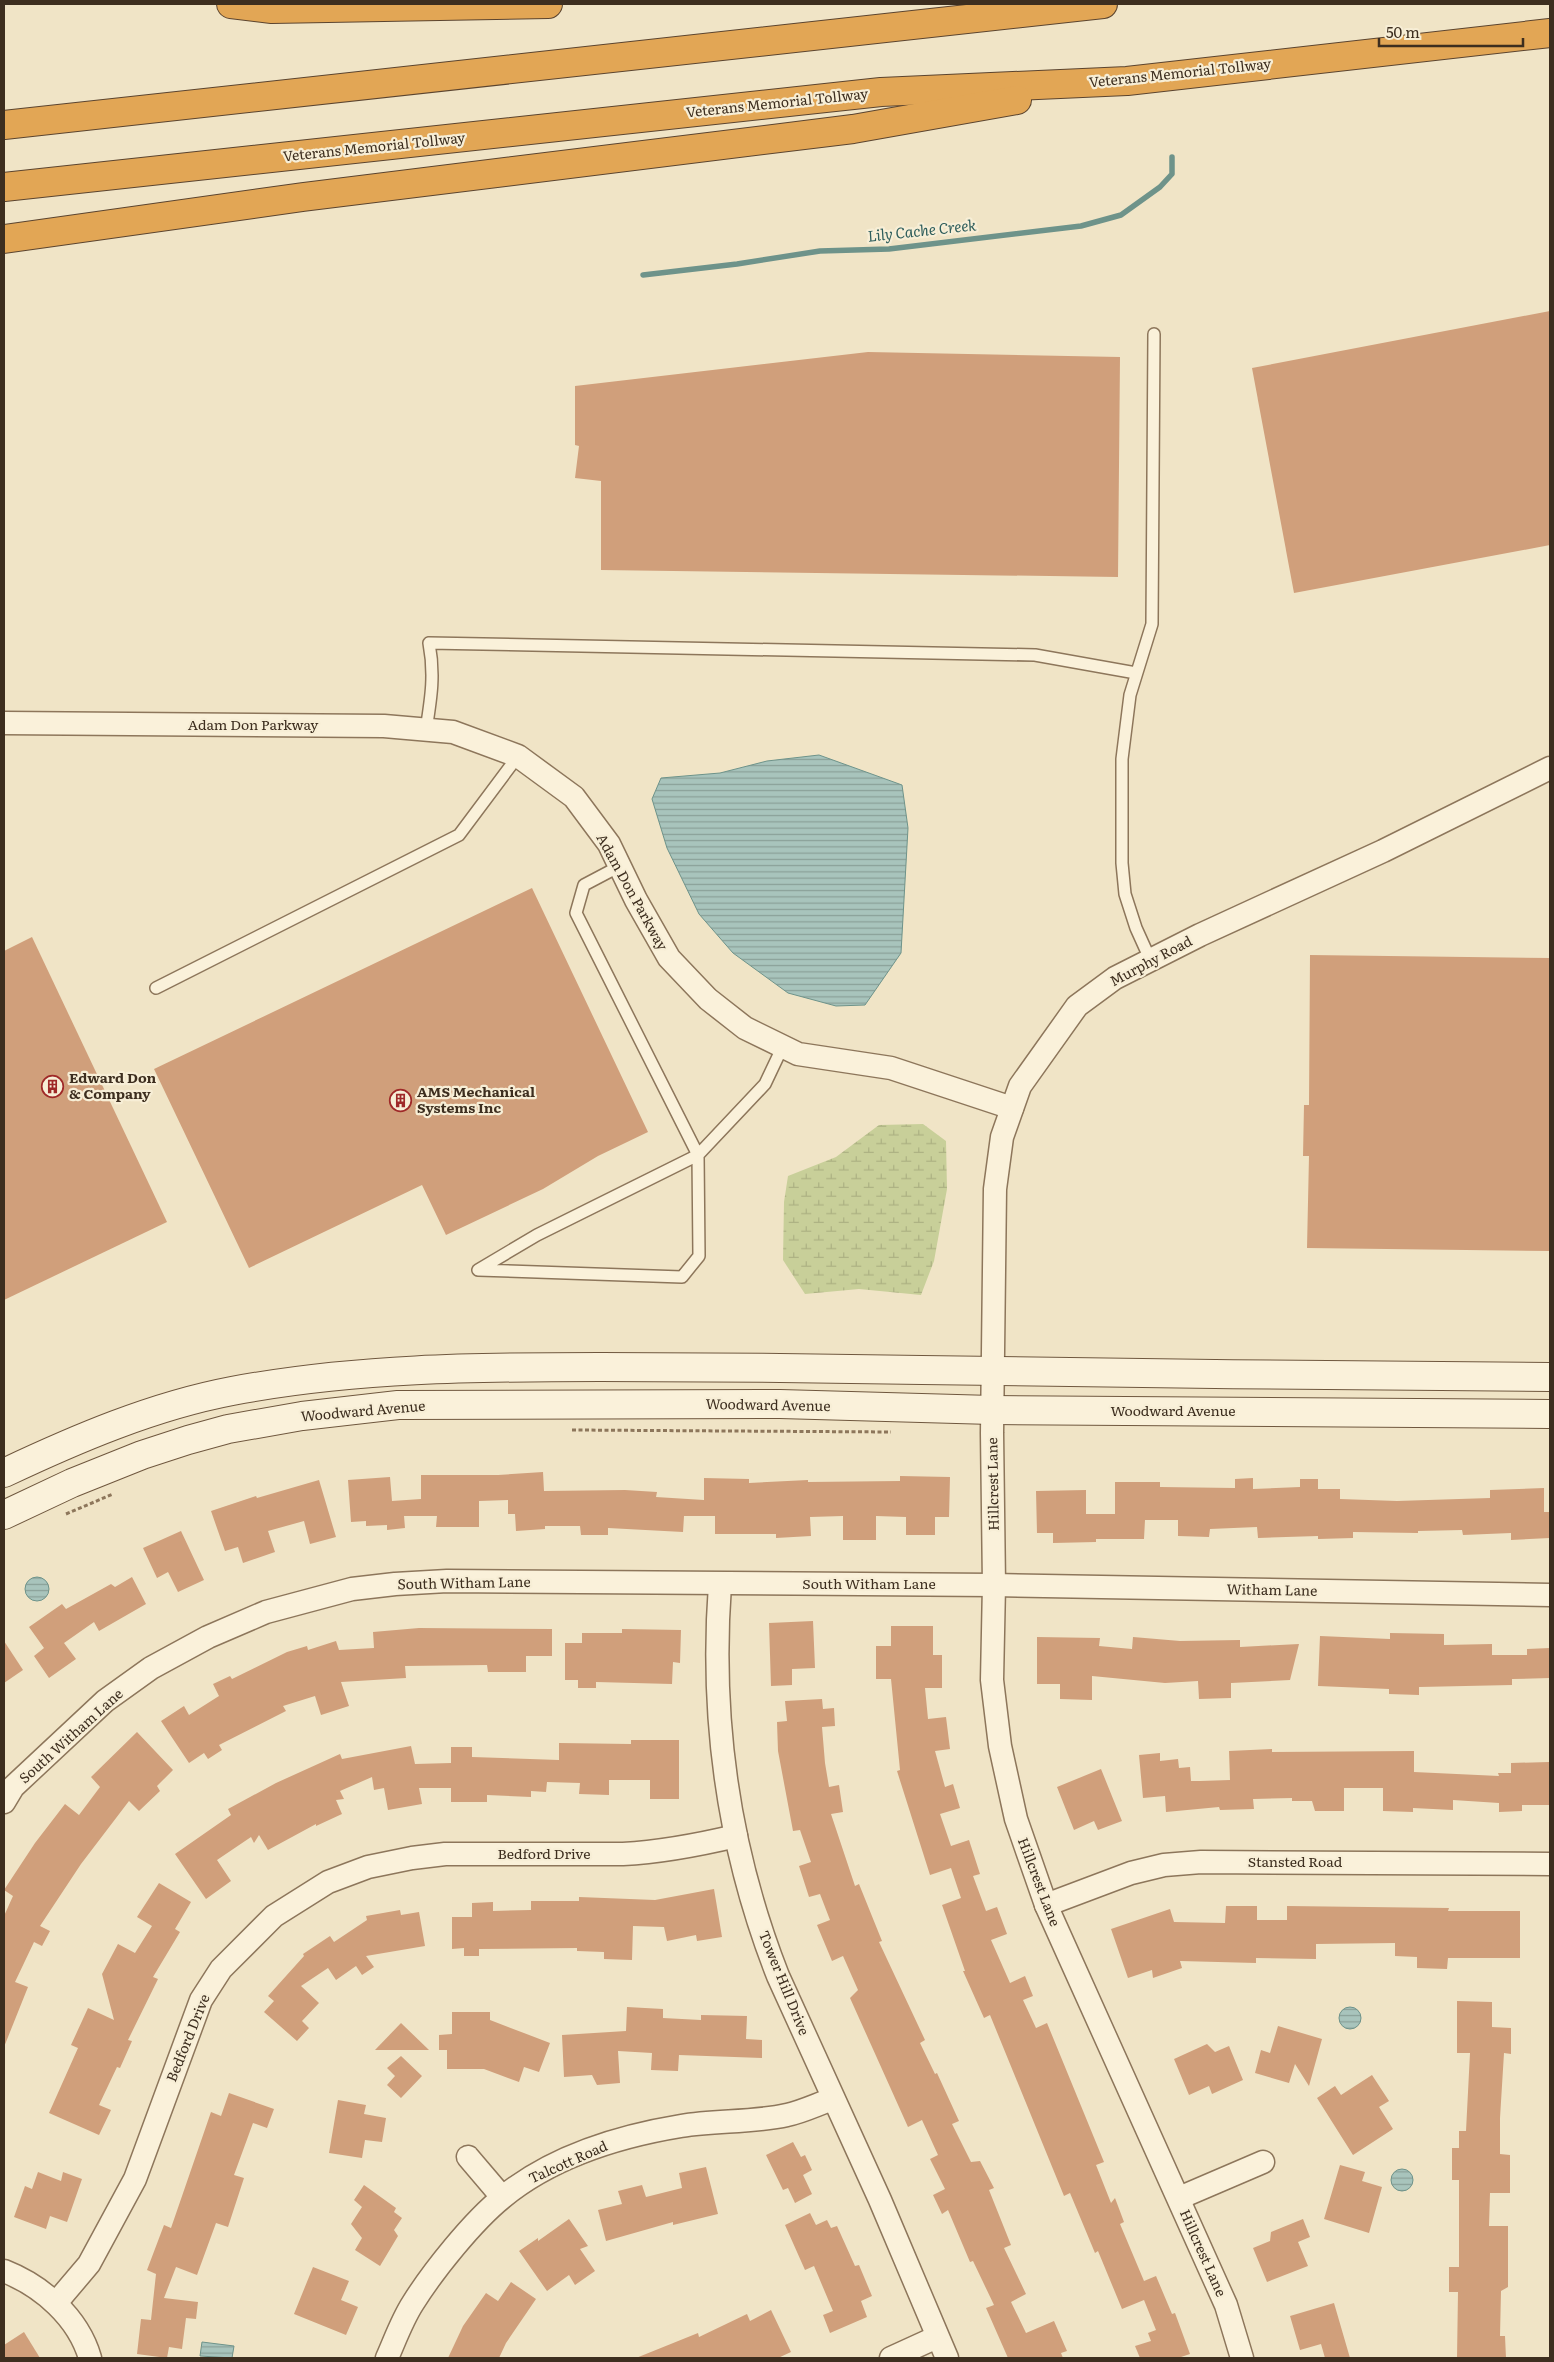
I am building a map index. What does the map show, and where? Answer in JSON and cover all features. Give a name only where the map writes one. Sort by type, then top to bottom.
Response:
[{"type":"highway","points":[[231,4],[272,10],[548,4]]},
{"type":"highway","points":[[4,125],[1103,4]]},
{"type":"highway","name":"Veterans Memorial Tollway","points":[[4,186],[881,92],[1127,81],[1550,33]]},
{"type":"highway","points":[[4,239],[303,197],[853,129],[1127,81]]},
{"type":"street","name":"Adam Don Parkway","points":[[4,723],[384,726],[453,732],[518,756],[574,797],[609,844],[636,900],[669,958],[708,999],[745,1028],[798,1054],[891,1068],[1012,1108]]},
{"type":"street","name":"Murphy Road","points":[[992,1371],[995,1189],[1001,1144],[1020,1086],[1077,1006],[1115,978],[1150,959],[1384,851],[1550,768]]},
{"type":"street","points":[[4,1473],[95,1434],[190,1401],[231,1391],[353,1373],[536,1367],[802,1368],[1550,1377]]},
{"type":"street","name":"Hillcrest Lane","points":[[992,1371],[994,1585],[992,1680],[1000,1746],[1016,1819],[1046,1905],[1226,2305],[1242,2358]]},
{"type":"street","name":"Woodward Avenue","points":[[4,1515],[72,1483],[142,1455],[196,1438],[302,1416],[398,1405],[780,1404],[992,1410],[1550,1414]]},
{"type":"street","name":"South Witham Lane","points":[[4,1802],[14,1787],[56,1745],[120,1690],[151,1668],[208,1637],[266,1612],[352,1589],[447,1581],[994,1585]]},
{"type":"street","name":"Tower Hill Drive","points":[[720,1584],[716,1687],[726,1781],[736,1836],[765,1942],[833,2099],[880,2200],[947,2358]]},
{"type":"street","name":"Witham Lane","points":[[994,1585],[1550,1595]]},
{"type":"street","name":"Bedford Drive","points":[[56,2302],[90,2264],[135,2179],[201,2000],[221,1969],[274,1916],[328,1882],[368,1867],[412,1858],[445,1854],[624,1854],[694,1846],[736,1836]]},
{"type":"street","name":"Stansted Road","points":[[1046,1905],[1131,1873],[1174,1864],[1264,1862],[1550,1864]]},
{"type":"street","name":"Talcott Road","points":[[387,2358],[412,2304],[456,2246],[502,2197],[528,2179],[564,2161],[639,2134],[721,2120],[758,2120],[788,2115],[833,2099]]},
{"type":"street","points":[[468,2157],[502,2197]]},
{"type":"street","points":[[1179,2198],[1263,2162]]},
{"type":"street","points":[[4,2271],[37,2287],[56,2302],[79,2335],[90,2358]]},
{"type":"street","points":[[891,2358],[937,2337]]},
{"type":"lane","points":[[1150,959],[1136,928],[1125,894],[1122,863],[1122,759],[1126,724],[1136,673],[1152,624],[1154,334]]},
{"type":"lane","points":[[426,730],[434,667],[428,643],[1035,655],[1136,673]]},
{"type":"lane","points":[[156,988],[459,835],[518,756]]},
{"type":"lane","points":[[620,866],[584,885],[576,913],[698,1155],[699,1256],[682,1277],[478,1270],[537,1235],[698,1155],[765,1084],[782,1046]]},
{"type":"path","points":[[565,1430],[900,1432]]},
{"type":"path","points":[[64,1514],[116,1492]]},
{"type":"green space","points":[[923,1124],[946,1141],[947,1189],[934,1261],[921,1295],[859,1289],[805,1294],[783,1260],[784,1202],[788,1176],[836,1157],[879,1125]]},
{"type":"water","points":[[819,755],[902,785],[908,828],[901,953],[865,1005],[836,1006],[788,993],[733,953],[699,914],[667,848],[652,799],[661,778],[720,773],[767,761]]},
{"type":"water","points":[[37,1577],[42,1578],[48,1584],[48,1594],[42,1600],[37,1601],[32,1600],[26,1594],[25,1589],[26,1584],[32,1578]]},
{"type":"water","points":[[1346,2007],[1354,2007],[1361,2014],[1361,2022],[1354,2029],[1346,2029],[1339,2022],[1339,2014]]},
{"type":"water","points":[[1402,2169],[1410,2172],[1413,2180],[1410,2188],[1402,2191],[1394,2188],[1391,2180],[1394,2172]]},
{"type":"water","points":[[202,2342],[234,2346],[232,2358],[200,2356]]},
{"type":"building","points":[[1550,311],[1550,545],[1294,593],[1252,368]]},
{"type":"building","points":[[868,352],[1120,357],[1118,577],[601,570],[601,481],[575,478],[579,446],[575,445],[575,386]]},
{"type":"building","name":"AMS Mechanical Systems Inc","points":[[532,888],[648,1132],[598,1156],[543,1189],[446,1235],[422,1185],[249,1268],[154,1069]]},
{"type":"building","name":"Edward Don & Company","points":[[32,937],[167,1222],[4,1300],[4,951]]},
{"type":"building","points":[[1310,955],[1550,958],[1550,1251],[1307,1248],[1309,1156],[1303,1156],[1304,1105],[1309,1105]]},
{"type":"building","points":[[543,1472],[544,1491],[625,1490],[657,1492],[656,1497],[704,1500],[704,1478],[749,1479],[749,1483],[808,1480],[808,1482],[900,1481],[900,1476],[950,1477],[949,1517],[935,1517],[935,1535],[906,1535],[906,1517],[876,1516],[876,1540],[843,1540],[843,1516],[810,1517],[811,1536],[776,1538],[776,1534],[715,1534],[715,1516],[684,1516],[683,1532],[608,1528],[608,1535],[581,1535],[580,1526],[545,1526],[545,1529],[516,1531],[515,1514],[508,1514],[508,1500],[479,1501],[479,1527],[436,1527],[437,1516],[404,1516],[405,1528],[387,1530],[387,1525],[366,1526],[366,1521],[351,1522],[348,1480],[390,1477],[392,1501],[421,1499],[421,1475],[498,1475]]},
{"type":"building","points":[[1253,1478],[1253,1489],[1300,1487],[1300,1479],[1318,1479],[1318,1489],[1340,1489],[1340,1499],[1397,1501],[1490,1498],[1490,1490],[1544,1488],[1544,1512],[1550,1512],[1550,1538],[1511,1540],[1511,1533],[1463,1535],[1462,1530],[1418,1531],[1418,1533],[1353,1532],[1353,1538],[1318,1539],[1318,1536],[1258,1538],[1257,1527],[1210,1529],[1209,1537],[1178,1536],[1178,1520],[1145,1520],[1144,1539],[1096,1539],[1096,1542],[1053,1543],[1053,1533],[1037,1533],[1036,1491],[1086,1490],[1086,1514],[1115,1514],[1115,1482],[1160,1482],[1160,1487],[1235,1488],[1235,1479]]},
{"type":"building","points":[[319,1480],[336,1537],[310,1544],[304,1521],[268,1531],[275,1552],[243,1563],[238,1547],[225,1551],[211,1511],[256,1496],[257,1498]]},
{"type":"building","points":[[181,1531],[204,1580],[178,1592],[168,1572],[157,1578],[143,1548]]},
{"type":"building","points":[[132,1577],[146,1604],[99,1631],[94,1622],[64,1643],[76,1659],[49,1678],[34,1656],[44,1648],[29,1627],[62,1604],[66,1609],[111,1584],[115,1587]]},
{"type":"building","points":[[813,1621],[815,1668],[792,1669],[792,1685],[771,1686],[769,1623]]},
{"type":"building","points":[[891,1626],[933,1626],[933,1655],[942,1655],[942,1688],[925,1688],[928,1719],[946,1717],[950,1749],[935,1751],[945,1787],[953,1784],[960,1808],[940,1814],[951,1846],[969,1840],[980,1874],[973,1876],[986,1911],[997,1907],[1007,1934],[991,1940],[1010,1983],[1025,1976],[1033,1996],[1023,2000],[1036,2028],[1047,2023],[1104,2162],[1096,2165],[1111,2203],[1115,2198],[1124,2222],[1120,2224],[1144,2281],[1156,2276],[1172,2314],[1175,2313],[1190,2354],[1178,2358],[1140,2358],[1135,2346],[1151,2341],[1148,2333],[1156,2330],[1144,2300],[1122,2309],[1098,2251],[1095,2253],[1070,2193],[1064,2196],[990,2015],[984,2018],[963,1971],[965,1971],[942,1905],[961,1898],[951,1868],[930,1875],[897,1771],[900,1770],[891,1679],[876,1679],[876,1646],[891,1646]]},
{"type":"building","points":[[419,1628],[552,1629],[552,1656],[526,1656],[526,1672],[488,1672],[487,1665],[405,1666],[406,1678],[341,1682],[349,1706],[321,1715],[315,1696],[283,1706],[286,1711],[219,1745],[222,1750],[208,1759],[204,1753],[189,1763],[161,1721],[184,1706],[189,1715],[219,1696],[213,1684],[230,1676],[232,1679],[287,1652],[307,1646],[308,1650],[336,1641],[339,1650],[374,1648],[373,1632]]},
{"type":"building","points":[[622,1629],[681,1630],[680,1663],[673,1662],[672,1684],[596,1682],[596,1688],[578,1688],[578,1680],[565,1680],[565,1643],[582,1643],[582,1633],[622,1633]]},
{"type":"building","points":[[1390,1633],[1444,1634],[1444,1645],[1492,1644],[1492,1655],[1527,1655],[1527,1649],[1550,1648],[1550,1678],[1512,1679],[1512,1685],[1419,1687],[1419,1695],[1389,1694],[1389,1689],[1318,1686],[1320,1636],[1390,1639]]},
{"type":"building","points":[[1037,1637],[1100,1638],[1099,1646],[1132,1649],[1133,1637],[1180,1641],[1240,1640],[1240,1647],[1299,1644],[1290,1680],[1231,1683],[1231,1698],[1199,1699],[1198,1681],[1165,1683],[1092,1676],[1092,1700],[1060,1699],[1060,1684],[1037,1684]]},
{"type":"building","points":[[4,1641],[23,1670],[4,1683]]},
{"type":"building","points":[[822,1699],[823,1709],[834,1708],[835,1726],[822,1727],[825,1763],[829,1787],[839,1785],[843,1812],[831,1814],[855,1886],[859,1884],[882,1941],[879,1942],[925,2040],[920,2043],[935,2074],[937,2073],[959,2121],[952,2124],[971,2162],[980,2161],[994,2188],[989,2190],[1011,2245],[1004,2248],[1026,2294],[1011,2302],[1026,2333],[1054,2321],[1067,2351],[1061,2353],[1063,2358],[1008,2358],[986,2308],[994,2305],[973,2261],[970,2262],[948,2210],[942,2214],[933,2195],[945,2189],[930,2159],[938,2155],[922,2120],[908,2127],[850,1998],[858,1990],[843,1956],[832,1961],[817,1925],[830,1920],[820,1894],[809,1897],[799,1866],[811,1862],[800,1830],[793,1831],[778,1751],[777,1722],[787,1721],[785,1701]]},
{"type":"building","points":[[137,1732],[173,1770],[157,1786],[160,1791],[139,1811],[129,1801],[81,1864],[40,1926],[50,1931],[42,1946],[34,1942],[15,1982],[28,1987],[4,2047],[4,1916],[13,1896],[4,1890],[35,1843],[65,1804],[79,1815],[100,1787],[91,1777]]},
{"type":"building","points":[[631,1740],[679,1740],[679,1799],[650,1799],[650,1780],[609,1780],[609,1795],[579,1794],[580,1783],[547,1782],[546,1792],[531,1791],[531,1797],[487,1795],[487,1802],[451,1802],[451,1788],[419,1788],[422,1804],[388,1810],[384,1788],[374,1790],[372,1777],[340,1791],[344,1799],[336,1800],[342,1814],[316,1826],[316,1824],[268,1850],[259,1835],[254,1843],[251,1837],[217,1860],[231,1881],[206,1899],[175,1854],[231,1815],[228,1809],[276,1783],[340,1754],[342,1759],[411,1746],[415,1764],[451,1763],[451,1747],[472,1747],[472,1757],[559,1760],[559,1743],[631,1744]]},
{"type":"building","points":[[1272,1749],[1272,1752],[1414,1751],[1414,1772],[1499,1776],[1498,1773],[1511,1773],[1511,1763],[1549,1762],[1550,1805],[1522,1805],[1522,1811],[1499,1812],[1499,1803],[1453,1800],[1453,1810],[1413,1808],[1413,1812],[1383,1811],[1383,1788],[1344,1788],[1344,1811],[1315,1811],[1312,1801],[1292,1801],[1292,1798],[1253,1799],[1254,1809],[1220,1810],[1219,1807],[1166,1812],[1165,1796],[1143,1798],[1139,1755],[1160,1753],[1160,1761],[1178,1759],[1179,1768],[1190,1767],[1191,1781],[1230,1780],[1229,1751]]},
{"type":"building","points":[[1101,1769],[1122,1821],[1098,1830],[1094,1821],[1074,1830],[1057,1787]]},
{"type":"building","points":[[159,1883],[191,1902],[175,1929],[180,1932],[153,1977],[158,1979],[128,2040],[132,2041],[120,2068],[117,2067],[99,2105],[111,2110],[99,2135],[49,2113],[78,2048],[71,2045],[88,2008],[114,2020],[102,1974],[118,1944],[135,1953],[152,1926],[137,1917]]},
{"type":"building","points":[[714,1889],[722,1937],[697,1941],[696,1935],[667,1941],[664,1927],[633,1926],[632,1960],[604,1959],[604,1952],[577,1951],[577,1948],[479,1949],[479,1956],[464,1956],[464,1948],[452,1949],[452,1917],[472,1917],[472,1903],[493,1902],[493,1911],[531,1910],[531,1901],[579,1901],[579,1897],[655,1900]]},
{"type":"building","points":[[1226,1906],[1257,1906],[1257,1920],[1287,1920],[1287,1906],[1449,1908],[1448,1911],[1520,1911],[1520,1958],[1448,1958],[1447,1969],[1417,1968],[1417,1957],[1395,1956],[1395,1943],[1316,1944],[1316,1959],[1256,1958],[1256,1963],[1180,1961],[1182,1968],[1153,1978],[1152,1970],[1128,1978],[1111,1929],[1170,1909],[1174,1922],[1225,1923]]},
{"type":"building","points":[[400,1910],[401,1915],[419,1912],[425,1946],[366,1956],[374,1967],[362,1975],[356,1966],[336,1980],[328,1968],[301,1986],[319,2003],[302,2021],[309,2028],[297,2041],[264,2012],[274,2001],[268,1996],[304,1956],[303,1954],[330,1936],[334,1942],[367,1920],[366,1916]]},
{"type":"building","points":[[1457,2001],[1492,2002],[1492,2027],[1511,2028],[1511,2054],[1504,2053],[1500,2118],[1500,2154],[1510,2155],[1510,2193],[1490,2193],[1489,2226],[1508,2226],[1508,2287],[1501,2291],[1500,2336],[1505,2336],[1506,2358],[1457,2358],[1458,2292],[1449,2292],[1449,2267],[1459,2267],[1459,2180],[1452,2180],[1452,2148],[1459,2148],[1459,2131],[1466,2131],[1470,2053],[1457,2053]]},
{"type":"building","points":[[627,2007],[663,2009],[663,2018],[701,2020],[701,2015],[747,2016],[746,2039],[762,2040],[762,2058],[679,2055],[678,2071],[651,2070],[652,2053],[618,2051],[620,2083],[597,2085],[592,2075],[564,2077],[562,2035],[626,2031]]},
{"type":"building","points":[[452,2012],[490,2012],[490,2020],[550,2043],[539,2072],[524,2067],[519,2082],[484,2069],[447,2069],[447,2050],[439,2050],[439,2035],[452,2034]]},
{"type":"building","points":[[401,2023],[429,2050],[375,2050]]},
{"type":"building","points":[[1278,2026],[1322,2039],[1309,2086],[1295,2064],[1289,2083],[1255,2073],[1261,2050],[1270,2053]]},
{"type":"building","points":[[1207,2044],[1215,2052],[1229,2046],[1243,2080],[1212,2094],[1209,2086],[1189,2095],[1174,2059]]},
{"type":"building","points":[[401,2056],[422,2076],[401,2098],[387,2085],[395,2076],[387,2068]]},
{"type":"building","points":[[1372,2075],[1389,2101],[1379,2107],[1393,2129],[1353,2155],[1317,2098],[1335,2086],[1341,2095]]},
{"type":"building","points":[[229,2093],[274,2109],[267,2128],[253,2123],[234,2175],[244,2178],[228,2227],[216,2223],[197,2275],[176,2267],[164,2298],[198,2302],[196,2319],[186,2318],[182,2349],[169,2347],[167,2358],[137,2354],[141,2319],[151,2320],[156,2274],[147,2270],[164,2225],[171,2228],[211,2112],[221,2116]]},
{"type":"building","points":[[338,2100],[366,2105],[364,2114],[386,2118],[382,2142],[365,2140],[362,2158],[329,2153]]},
{"type":"building","points":[[793,2142],[801,2157],[805,2155],[812,2170],[803,2175],[812,2194],[795,2203],[788,2188],[783,2190],[766,2155]]},
{"type":"building","points":[[1340,2165],[1365,2172],[1362,2181],[1382,2187],[1369,2233],[1324,2219]]},
{"type":"building","points":[[706,2167],[718,2214],[673,2225],[673,2222],[606,2241],[598,2210],[622,2204],[618,2191],[642,2185],[646,2197],[682,2188],[679,2173]]},
{"type":"building","points":[[38,2172],[61,2181],[63,2172],[82,2179],[67,2222],[50,2216],[46,2229],[14,2217],[25,2186],[32,2189]]},
{"type":"building","points":[[364,2185],[396,2208],[394,2212],[402,2218],[394,2230],[398,2236],[380,2266],[355,2250],[362,2238],[351,2224],[362,2207],[354,2200]]},
{"type":"building","points":[[810,2213],[816,2225],[827,2220],[831,2228],[837,2226],[855,2266],[859,2265],[872,2296],[861,2301],[867,2317],[830,2333],[823,2315],[833,2311],[814,2266],[805,2270],[785,2225]]},
{"type":"building","points":[[569,2219],[588,2246],[580,2249],[595,2271],[575,2285],[569,2275],[547,2291],[519,2251],[538,2238],[538,2241]]},
{"type":"building","points":[[1303,2219],[1310,2237],[1298,2242],[1308,2266],[1267,2282],[1253,2248],[1270,2241],[1271,2232]]},
{"type":"building","points":[[313,2267],[349,2281],[341,2300],[358,2307],[346,2335],[294,2314]]},
{"type":"building","points":[[511,2282],[536,2299],[506,2343],[499,2358],[448,2358],[463,2326],[486,2293],[498,2301]]},
{"type":"building","points":[[1334,2303],[1350,2358],[1325,2358],[1321,2344],[1300,2350],[1290,2316]]},
{"type":"building","points":[[771,2310],[791,2352],[778,2358],[636,2358],[698,2333],[699,2337],[747,2314],[750,2321]]},
{"type":"building","points":[[24,2332],[40,2358],[4,2358],[4,2345]]},
{"type":"waterway","name":"Lily Cache Creek","points":[[643,275],[737,264],[820,251],[889,249],[1081,226],[1121,215],[1160,187],[1172,174],[1172,157]]},
{"type":"place","name":"Edward Don & Company","points":[[53,1086]]},
{"type":"place","name":"AMS Mechanical Systems Inc","points":[[401,1100]]}]
